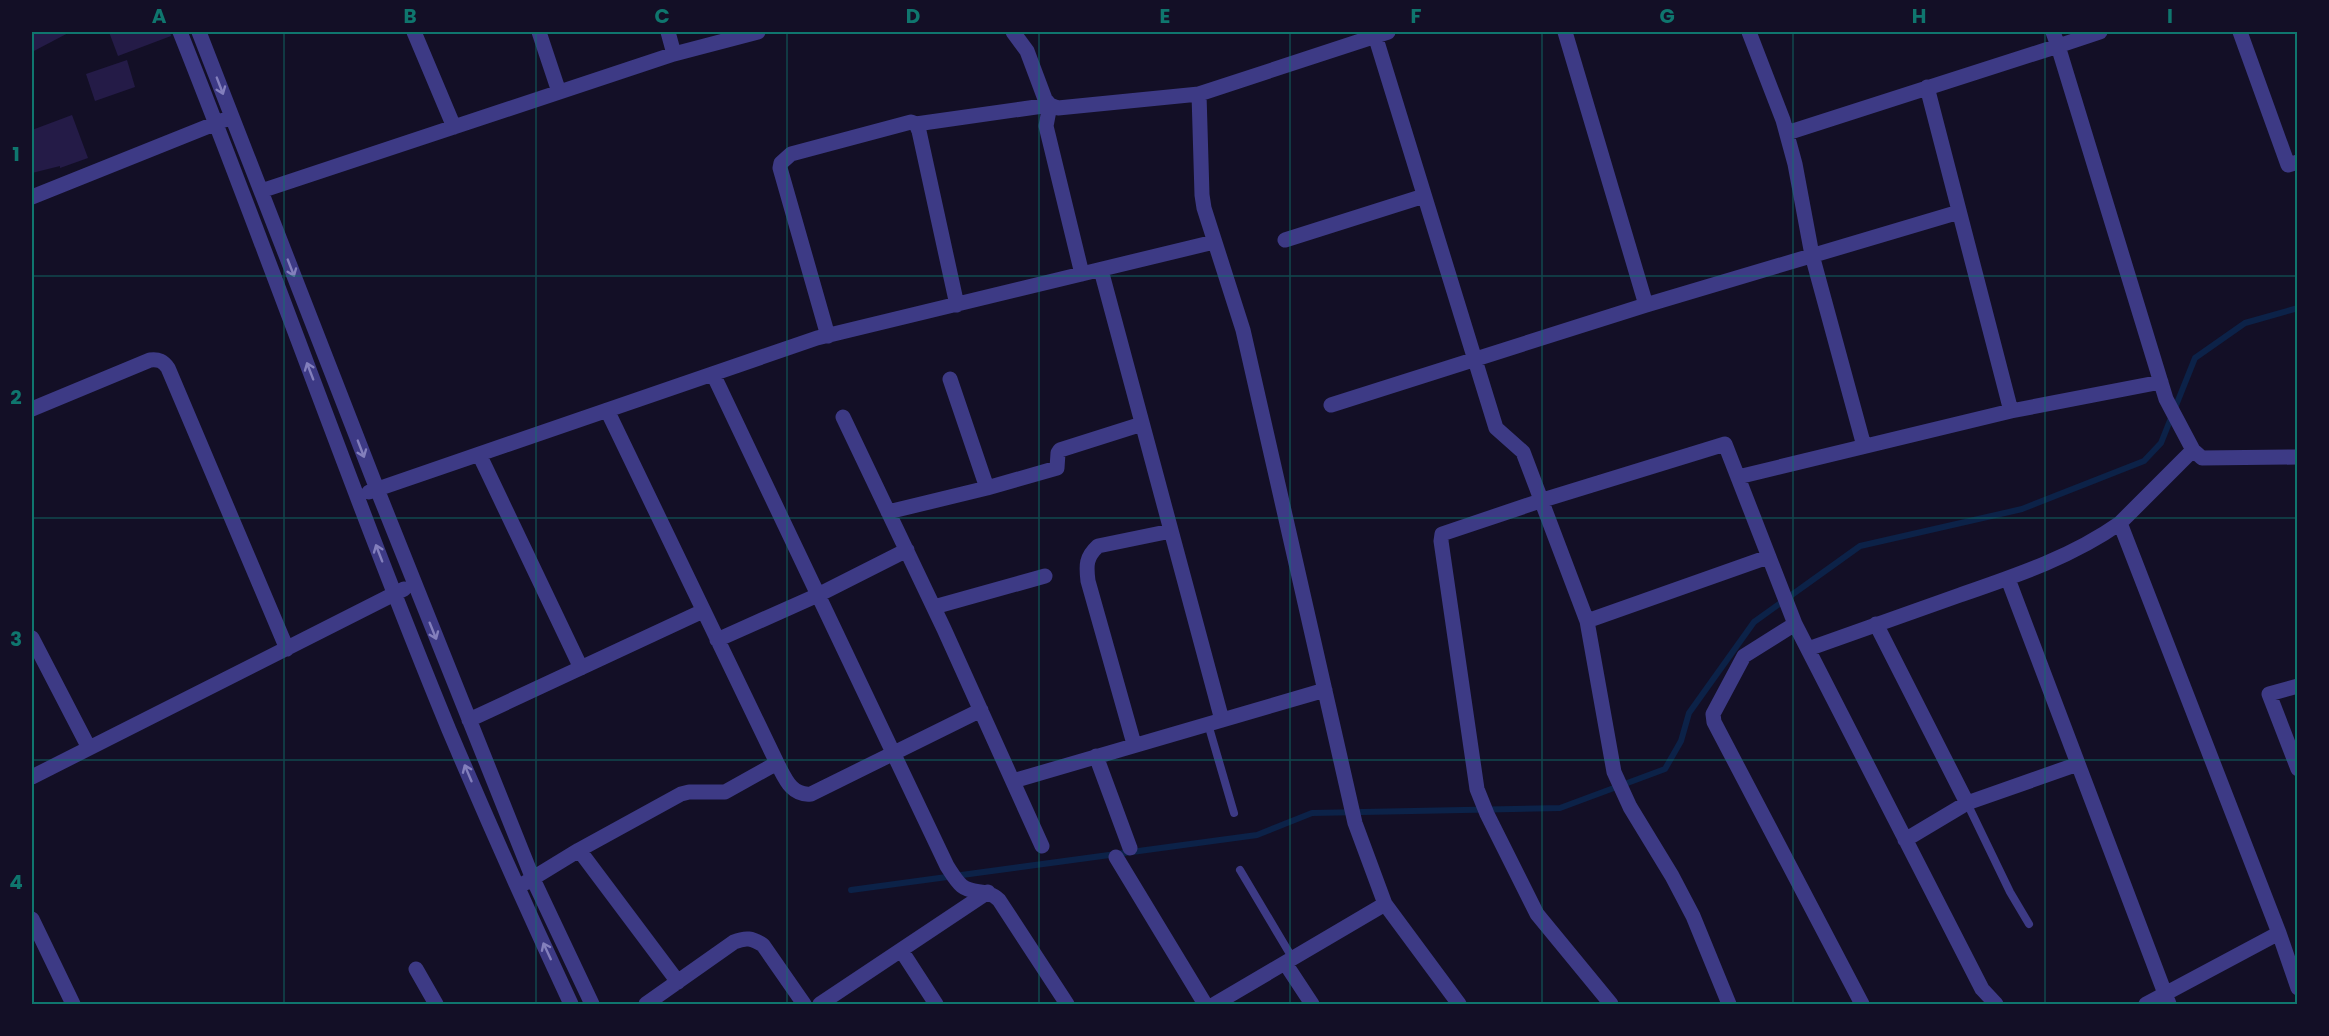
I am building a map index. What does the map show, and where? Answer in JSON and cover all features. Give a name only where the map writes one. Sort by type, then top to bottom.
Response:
[{"type":"street","points":[[180,32],[395,594],[450,731],[571,1005]]},
{"type":"street","points":[[199,32],[377,489],[533,879],[592,1005]]},
{"type":"street","points":[[414,32],[454,127]]},
{"type":"street","points":[[539,32],[559,92]]},
{"type":"street","points":[[668,32],[674,54]]},
{"type":"street","points":[[261,191],[674,54],[758,32]]},
{"type":"street","points":[[1013,32],[1027,51],[1050,105],[1046,126],[1082,274]]},
{"type":"street","points":[[1564,32],[1646,305]]},
{"type":"street","points":[[1749,32],[1795,164],[1812,255],[1864,446]]},
{"type":"street","points":[[1786,133],[1926,87],[2055,39],[2100,32]]},
{"type":"street","points":[[2240,32],[2288,165],[2298,162]]},
{"type":"street","points":[[828,336],[780,168],[781,163],[791,154],[911,122],[916,124],[1050,105],[1068,109],[1200,94],[1379,33],[1424,196],[1496,428],[1523,452],[1587,621],[1614,772],[1629,807],[1672,876],[1693,916],[1729,1005]]},
{"type":"street","points":[[2055,39],[2166,399],[2193,450],[2202,458],[2298,457]]},
{"type":"street","points":[[1926,87],[2011,411]]},
{"type":"street","points":[[1200,94],[1202,195],[1214,242],[1243,330],[1355,823],[1385,904],[1459,1005]]},
{"type":"street","points":[[32,197],[232,116]]},
{"type":"street","points":[[916,124],[957,305]]},
{"type":"street","points":[[1285,240],[1424,196]]},
{"type":"street","points":[[1331,405],[1646,305],[1959,212]]},
{"type":"street","points":[[358,497],[828,336],[1214,242]]},
{"type":"street","points":[[1101,270],[1171,531],[1215,722]]},
{"type":"street","points":[[32,410],[150,360],[158,359],[164,362],[235,523],[286,649]]},
{"type":"street","points":[[713,374],[946,866],[962,886],[971,890],[988,892],[999,900],[1067,1005]]},
{"type":"street","points":[[950,380],[987,488]]},
{"type":"street","points":[[1737,477],[2011,411],[2161,382]]},
{"type":"street","points":[[607,410],[777,763],[789,786],[795,792],[802,795],[811,794],[981,710]]},
{"type":"street","points":[[843,417],[934,607],[1042,846]]},
{"type":"street","points":[[888,512],[1057,468],[1060,450],[1142,424]]},
{"type":"street","points":[[1611,1005],[1538,914],[1487,814],[1477,789],[1441,541],[1442,534],[1725,444],[1794,621],[1982,989],[1996,1005]]},
{"type":"street","points":[[1808,649],[2008,579],[2057,559],[2120,523],[2193,450]]},
{"type":"street","points":[[479,454],[581,668]]},
{"type":"street","points":[[2120,523],[2279,933],[2298,988]]},
{"type":"street","points":[[1134,744],[1088,581],[1086,564],[1090,553],[1098,546],[1171,531]]},
{"type":"street","points":[[717,640],[818,595],[907,550]]},
{"type":"street","points":[[1587,621],[1768,556]]},
{"type":"street","points":[[934,607],[1045,576]]},
{"type":"street","points":[[2008,579],[2167,999]]},
{"type":"street","points":[[32,777],[415,584]]},
{"type":"street","points":[[469,720],[703,611]]},
{"type":"street","points":[[1794,621],[1744,656],[1713,714],[1714,722],[1862,1005]]},
{"type":"street","points":[[1876,624],[1967,803]]},
{"type":"street","points":[[32,638],[89,748]]},
{"type":"street","points":[[2298,687],[2269,694],[2298,769]]},
{"type":"street","points":[[1012,781],[1325,690]]},
{"type":"street","points":[[1096,756],[1130,848]]},
{"type":"street","points":[[518,888],[579,850],[681,794],[725,792],[777,763]]},
{"type":"street","points":[[1905,840],[1967,803],[2078,764]]},
{"type":"street","points":[[579,850],[678,982]]},
{"type":"street","points":[[1116,857],[1205,1005]]},
{"type":"street","points":[[820,1005],[988,892]]},
{"type":"street","points":[[1215,1005],[1385,904]]},
{"type":"street","points":[[32,919],[73,1005]]},
{"type":"street","points":[[2145,1005],[2167,999],[2279,933]]},
{"type":"street","points":[[646,1005],[734,942],[744,938],[754,939],[763,945],[804,1005]]},
{"type":"street","points":[[901,950],[936,1005]]},
{"type":"street","points":[[1289,961],[1312,1005]]},
{"type":"street","points":[[416,969],[436,1005]]},
{"type":"lane","points":[[1215,722],[1234,813]]},
{"type":"lane","points":[[1967,803],[2010,892],[2029,924]]},
{"type":"lane","points":[[1240,870],[1289,961]]},
{"type":"building","points":[[32,32],[70,32],[32,52]]},
{"type":"building","points":[[109,32],[170,32],[171,36],[118,56]]},
{"type":"building","points":[[127,60],[135,87],[95,101],[86,74]]},
{"type":"building","points":[[72,115],[88,158],[60,168],[60,166],[32,173],[32,130]]},
{"type":"waterway","points":[[851,890],[1257,835],[1312,813],[1560,808],[1665,769],[1681,741],[1689,713],[1754,622],[1860,546],[2022,509],[2144,461],[2161,443],[2195,358],[2245,323],[2298,308]]}]
